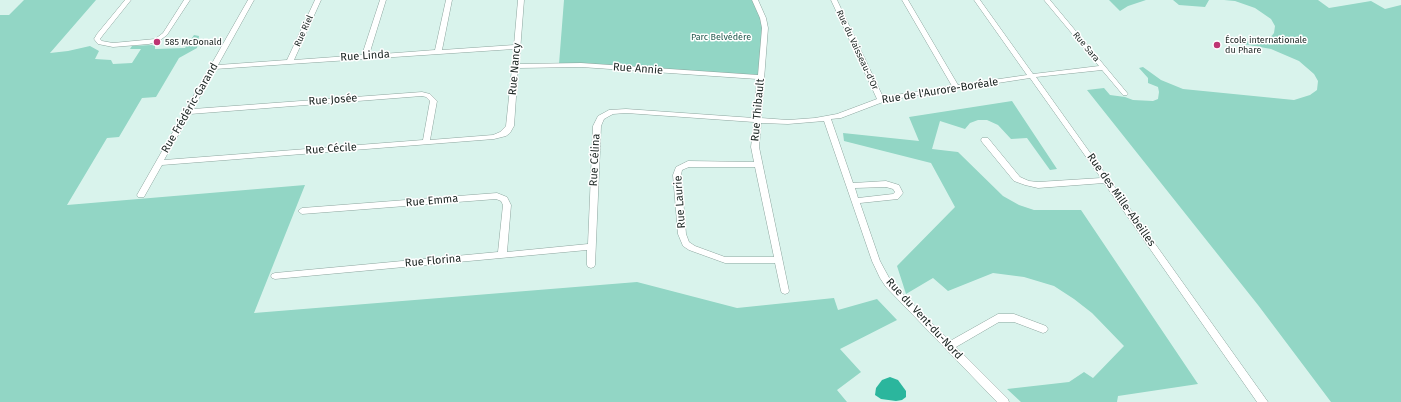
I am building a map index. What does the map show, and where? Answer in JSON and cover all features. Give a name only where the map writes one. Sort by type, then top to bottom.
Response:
[{"type":"street","points":[[128,0],[100,34],[98,39],[100,43],[113,45],[157,40],[164,34],[187,0]]},
{"type":"street","name":"Rue Frédéric-Garand","points":[[141,195],[251,0]]},
{"type":"street","name":"Rue Riel","points":[[290,62],[318,0]]},
{"type":"street","points":[[365,56],[383,0]]},
{"type":"street","points":[[438,52],[449,0]]},
{"type":"street","name":"Rue Nancy","points":[[502,134],[508,131],[510,126],[521,0]]},
{"type":"street","name":"Rue Thibault","points":[[755,0],[763,18],[765,28],[754,141],[785,291]]},
{"type":"street","name":"Rue du Vaisseau-d'Or","points":[[834,0],[881,100]]},
{"type":"street","points":[[905,0],[956,87]]},
{"type":"street","name":"Rue des Mille-Abeilles","points":[[977,0],[1262,402]]},
{"type":"street","name":"Rue Sara","points":[[1047,0],[1125,94]]},
{"type":"street","name":"Rue Linda","points":[[213,67],[517,47]]},
{"type":"street","name":"Rue Annie","points":[[516,66],[581,65],[760,77]]},
{"type":"street","name":"Rue de l'Aurore-Boréale","points":[[756,120],[800,122],[827,119],[849,113],[881,100],[1031,76],[1103,68]]},
{"type":"street","name":"Rue Josée","points":[[188,112],[422,94],[428,95],[434,101],[426,142]]},
{"type":"street","name":"Rue Célina","points":[[591,265],[596,131],[598,122],[601,118],[611,112],[626,111],[756,120]]},
{"type":"street","name":"Rue du Vent-du-Nord","points":[[827,119],[876,262],[883,276],[949,347],[1004,402]]},
{"type":"street","name":"Rue Cécile","points":[[159,163],[494,137],[502,134]]},
{"type":"street","points":[[985,140],[1018,178],[1028,183],[1038,185],[1106,180]]},
{"type":"street","name":"Rue Laurie","points":[[758,165],[688,164],[679,169],[677,175],[682,234],[686,244],[692,248],[725,260],[779,260]]},
{"type":"street","points":[[850,186],[886,184],[896,187],[899,193],[895,197],[855,201]]},
{"type":"street","name":"Rue Emma","points":[[302,211],[497,196],[504,199],[507,204],[502,255]]},
{"type":"street","name":"Rue Florina","points":[[275,276],[591,247]]},
{"type":"street","points":[[949,347],[998,318],[1014,318],[1043,329]]},
{"type":"green space","points":[[24,0],[96,0],[50,53],[90,46],[99,51],[95,59],[111,60],[113,64],[132,63],[141,49],[130,49],[132,46],[152,45],[155,46],[155,49],[185,48],[194,35],[199,36],[197,48],[179,58],[156,97],[142,98],[119,137],[107,138],[67,205],[305,185],[254,313],[637,282],[737,308],[834,298],[838,310],[877,299],[897,320],[840,349],[861,372],[837,390],[847,402],[0,402],[0,15],[9,15]]},
{"type":"green space","name":"Parc Belvédère","points":[[564,0],[755,0],[763,18],[760,77],[559,64]]},
{"type":"green space","points":[[1109,0],[1146,0],[1128,6],[1120,11]]},
{"type":"green space","points":[[1173,0],[1209,0],[1205,7],[1179,5]]},
{"type":"green space","points":[[1224,0],[1318,0],[1329,8],[1371,1],[1385,9],[1401,5],[1401,402],[1331,402],[1258,305],[1087,90],[1104,88],[1110,95],[1125,97],[1133,100],[1153,101],[1158,99],[1158,87],[1148,83],[1148,78],[1139,68],[1143,67],[1161,80],[1183,89],[1294,100],[1310,95],[1317,90],[1318,81],[1314,74],[1299,61],[1271,49],[1232,42],[1259,41],[1270,38],[1274,33],[1275,26],[1271,19],[1255,8],[1235,1]]},
{"type":"green space","points":[[1012,101],[1057,169],[1050,170],[1027,138],[1011,139],[998,125],[987,120],[978,120],[970,123],[965,129],[940,121],[932,149],[958,152],[1003,196],[1019,205],[1034,210],[1081,210],[1198,384],[1118,396],[1117,402],[1021,402],[1007,389],[1069,382],[1084,372],[1093,378],[1124,346],[1092,313],[1074,299],[1054,286],[1024,277],[993,273],[948,291],[933,278],[906,294],[897,266],[955,207],[931,163],[844,141],[843,133],[919,141],[909,117]]},
{"type":"shaded area","points":[[890,377],[898,380],[906,391],[906,397],[902,400],[896,401],[881,399],[875,395],[876,388],[882,380]]},
{"type":"place","name":"585 McDonald","points":[[157,42]]},
{"type":"place","name":"École internationale du Phare","points":[[1217,45]]}]
